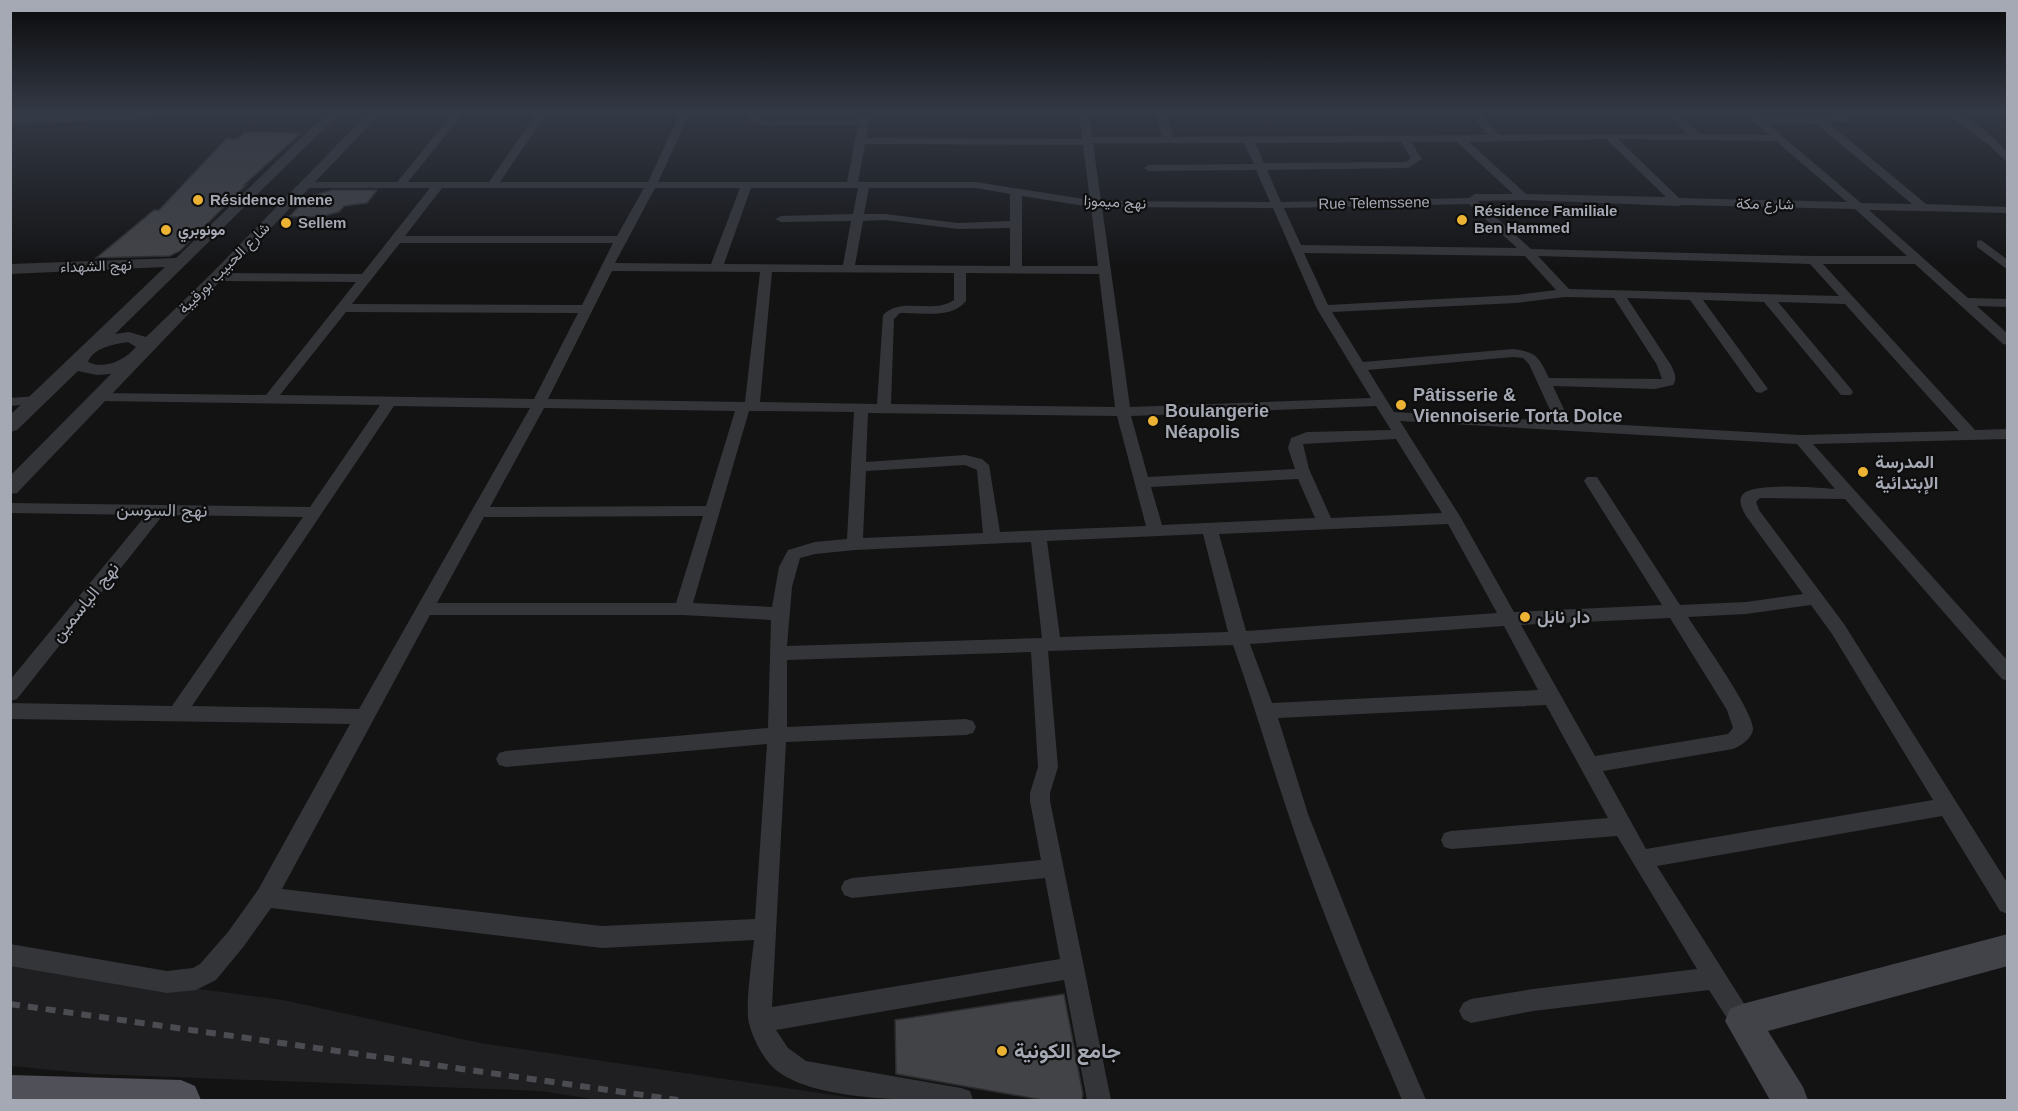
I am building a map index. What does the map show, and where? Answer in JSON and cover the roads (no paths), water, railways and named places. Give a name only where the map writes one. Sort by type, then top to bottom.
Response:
[{"type":"main road","points":[[1790,1101],[1742,1021],[2006,953]]},
{"type":"main road","points":[[10,1095],[181,1101]]},
{"type":"street","name":"شارع الحبيب بورقيبة","points":[[10,426],[283,163]]},
{"type":"street","name":"شارع الحبيب بورقيبة","points":[[10,489],[100,397],[139,353],[217,277],[327,163]]},
{"type":"street","points":[[400,185],[418,163]]},
{"type":"street","points":[[492,186],[508,163]]},
{"type":"street","points":[[10,955],[167,982],[196,979],[218,962],[266,897],[539,404],[662,163]]},
{"type":"street","points":[[848,269],[859,217],[860,163]]},
{"type":"street","points":[[1089,163],[1123,412],[1155,529]]},
{"type":"street","points":[[1259,163],[1323,309],[1453,518],[1641,859],[1742,1021]]},
{"type":"street","points":[[1149,168],[1408,165],[1412,163]]},
{"type":"street","points":[[1485,163],[1523,198]]},
{"type":"street","points":[[1637,163],[1678,203]]},
{"type":"street","points":[[1807,163],[1858,206],[2007,341]]},
{"type":"street","points":[[1869,163],[1923,208]]},
{"type":"street","name":"نهج ميموزا","points":[[306,185],[976,185],[1094,204],[1277,205]]},
{"type":"street","points":[[271,398],[438,186]]},
{"type":"street","points":[[716,268],[746,186]]},
{"type":"street","points":[[1016,190],[1016,270]]},
{"type":"street","name":"Rue Telemssene","points":[[1277,205],[1472,201],[1475,197],[1523,198]]},
{"type":"street","name":"شارع مكة","points":[[1523,198],[2007,210]]},
{"type":"street","points":[[1472,201],[1528,252],[1565,293]]},
{"type":"street","points":[[782,219],[907,218],[958,226],[1016,224]]},
{"type":"street","points":[[396,239],[621,240]]},
{"type":"street","points":[[1981,244],[2007,266]]},
{"type":"street","points":[[1296,249],[1528,252],[1813,260],[1916,260]]},
{"type":"street","points":[[1813,260],[1970,434]]},
{"type":"street","name":"نهج الشهداء","points":[[10,269],[183,262]]},
{"type":"street","points":[[609,267],[1104,270]]},
{"type":"street","points":[[683,609],[711,511],[747,407],[766,268]]},
{"type":"street","points":[[884,409],[888,318],[896,310],[943,309],[956,304],[960,301],[960,269]]},
{"type":"street","points":[[217,277],[366,278]]},
{"type":"street","points":[[1323,309],[1516,299],[1565,293],[1850,300]]},
{"type":"street","points":[[1544,382],[1655,385],[1668,382],[1669,376],[1664,365],[1618,294]]},
{"type":"street","points":[[1693,296],[1761,389]]},
{"type":"street","points":[[1767,298],[1846,392]]},
{"type":"street","points":[[1963,302],[2007,303]]},
{"type":"street","points":[[341,308],[586,309]]},
{"type":"street","points":[[129,337],[144,342],[139,353],[108,369],[86,369],[80,365],[86,353],[110,340],[129,337]]},
{"type":"street","points":[[1358,367],[1521,353],[1533,359],[1565,427]]},
{"type":"street","points":[[100,397],[1123,412],[1384,409],[1565,427],[1801,440],[2007,434]]},
{"type":"street","points":[[10,402],[37,400]]},
{"type":"street","points":[[177,714],[390,401]]},
{"type":"street","points":[[855,544],[861,409]]},
{"type":"street","points":[[1326,522],[1294,446],[1298,439],[1400,434]]},
{"type":"street","points":[[1801,440],[2001,656],[2007,674]]},
{"type":"street","points":[[859,467],[965,460],[977,462],[984,468],[992,537]]},
{"type":"street","points":[[1142,482],[1304,474]]},
{"type":"street","points":[[1591,765],[1714,746],[1733,741],[1743,731],[1743,723],[1735,706],[1592,481]]},
{"type":"street","points":[[1849,494],[1758,493],[1749,497],[1748,502],[1752,512],[1817,598],[2007,904]]},
{"type":"street","name":"نهج السوسن","points":[[10,508],[314,512]]},
{"type":"street","name":"نهج الياسمين","points":[[10,694],[159,510]]},
{"type":"street","points":[[479,512],[711,511]]},
{"type":"street","points":[[961,1101],[815,1076],[797,1070],[770,1048],[760,1022],[777,735],[780,614],[786,567],[794,554],[815,548],[855,544],[1155,529],[1453,518]]},
{"type":"street","points":[[1209,527],[1239,639],[1266,711],[1298,814],[1358,969],[1414,1101]]},
{"type":"street","points":[[1038,535],[1045,644],[1048,767],[1040,793],[1040,801],[1099,1101]]},
{"type":"street","points":[[778,652],[1239,639],[1509,619],[1746,608],[1817,598]]},
{"type":"street","points":[[425,609],[683,609],[780,614]]},
{"type":"street","points":[[1266,711],[1552,697]]},
{"type":"street","points":[[10,711],[364,717]]},
{"type":"street","points":[[506,759],[777,735],[966,727]]},
{"type":"street","points":[[1641,859],[1947,806]]},
{"type":"street","points":[[1451,840],[1624,826]]},
{"type":"street","points":[[852,888],[1053,868]]},
{"type":"street","points":[[266,897],[602,937],[639,937],[765,929]]},
{"type":"street","points":[[760,1022],[1072,968]]},
{"type":"street","points":[[1471,1011],[1533,1000],[1714,978]]},
{"type":"railway","points":[[10,1004],[678,1100]]},
{"type":"place","name":"Résidence Imene","points":[[198,200]]},
{"type":"place","name":"Résidence Familiale Ben Hammed","points":[[1462,220]]},
{"type":"place","name":"Sellem","points":[[286,223]]},
{"type":"place","name":"مونوبري","points":[[166,230]]},
{"type":"place","name":"Pâtisserie & Viennoiserie Torta Dolce","points":[[1401,405]]},
{"type":"place","name":"Boulangerie Néapolis","points":[[1153,421]]},
{"type":"place","name":"المدرسة الإبتدائية","points":[[1863,472]]},
{"type":"place","name":"دار نابل","points":[[1525,617]]},
{"type":"place","name":"جامع الكونية","points":[[1002,1051]]}]
